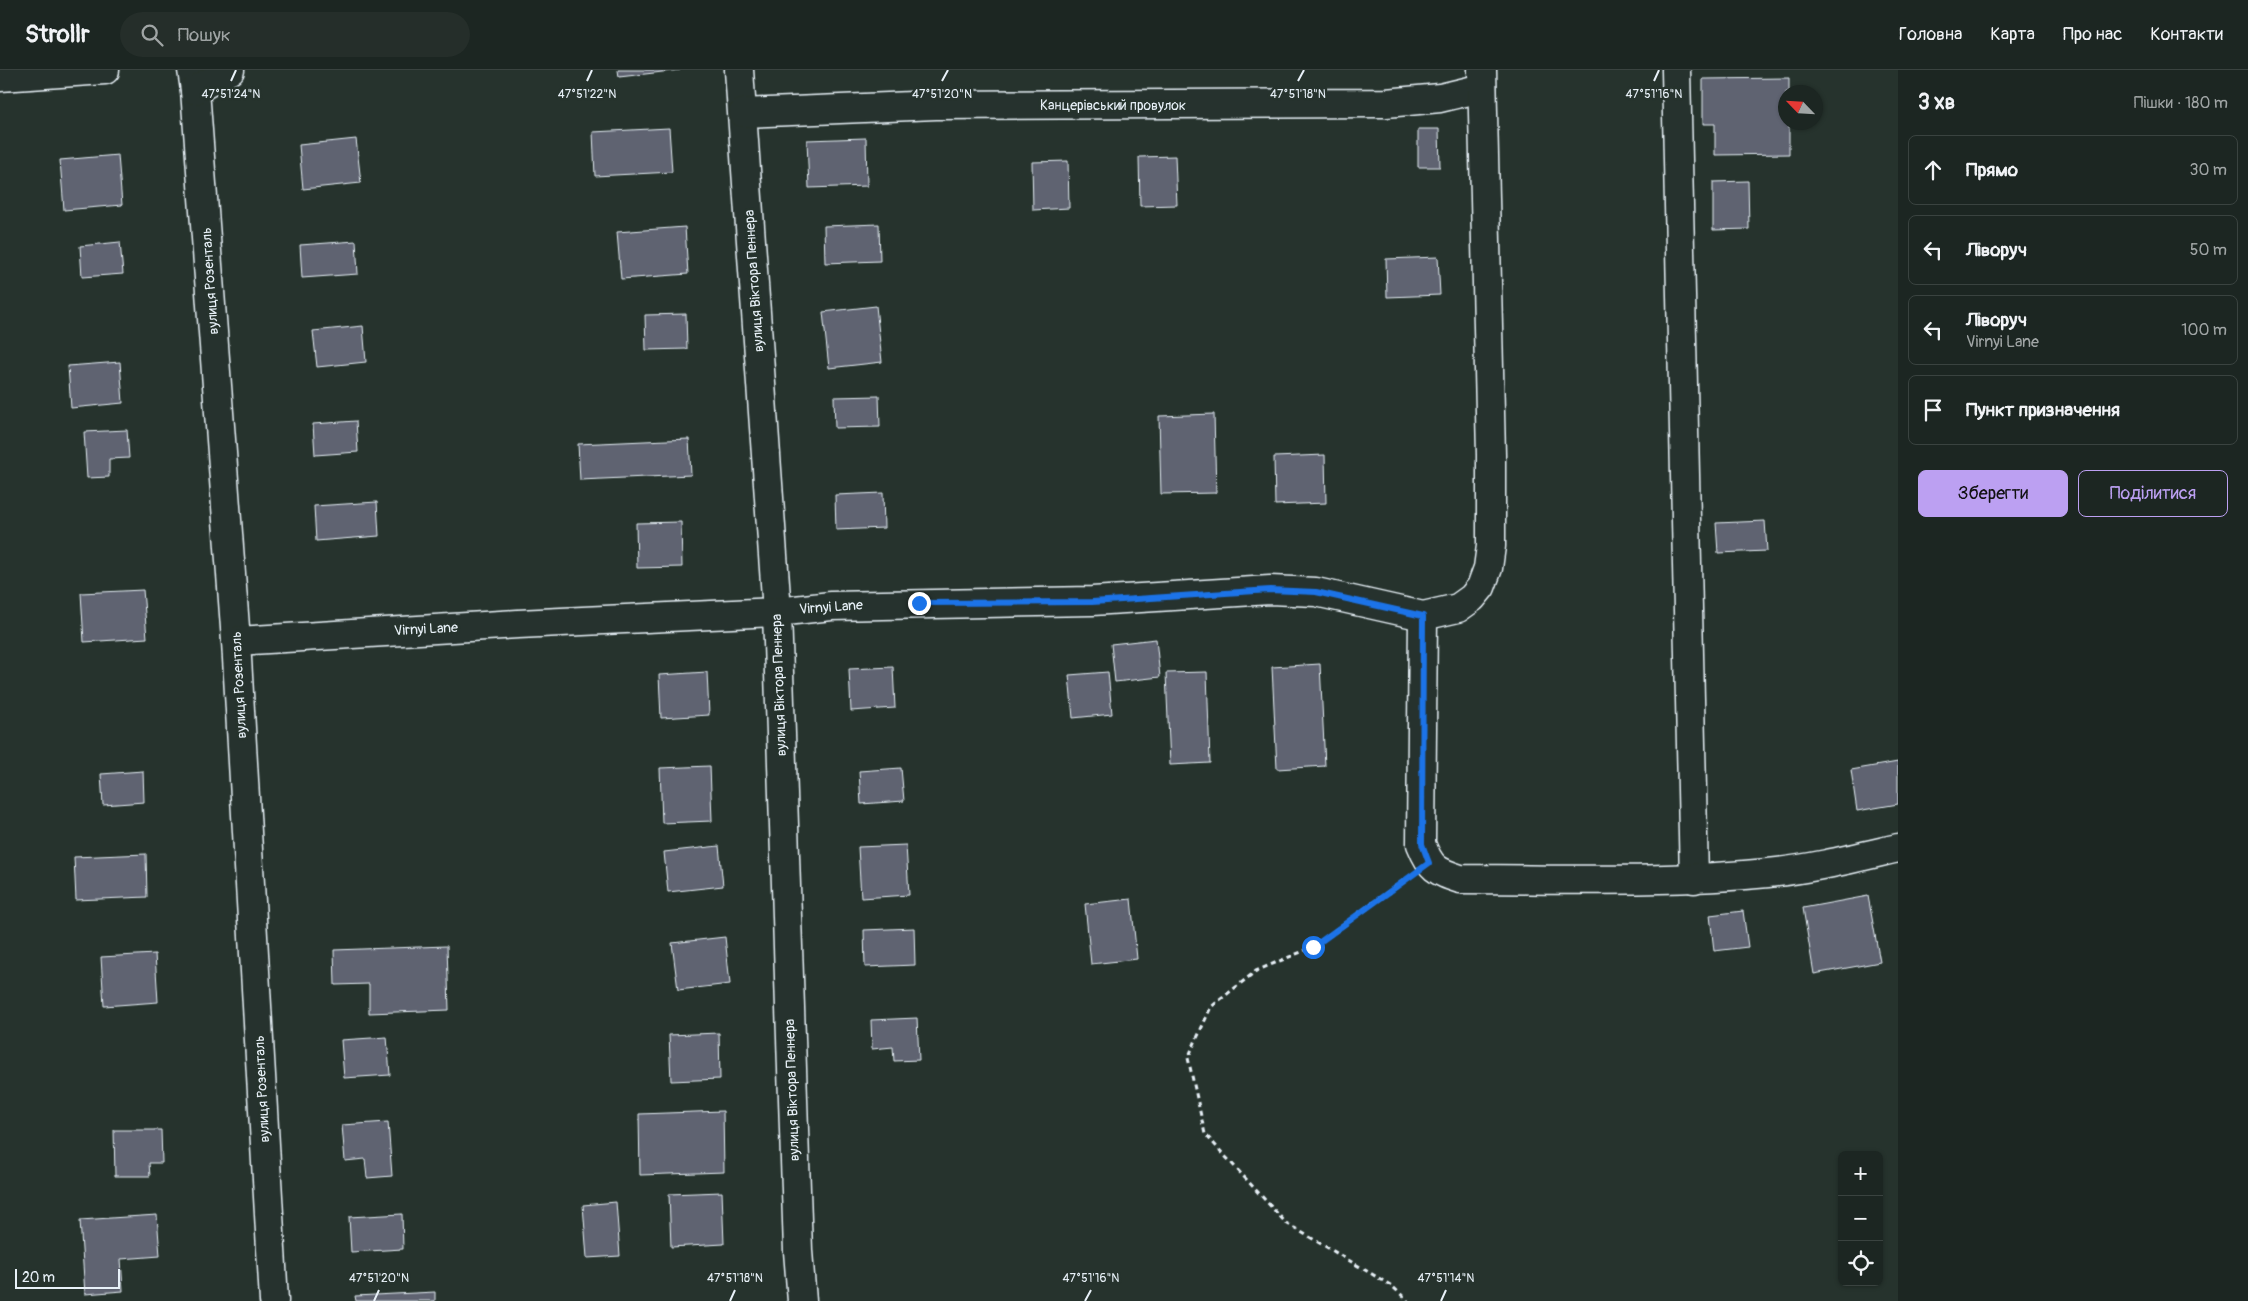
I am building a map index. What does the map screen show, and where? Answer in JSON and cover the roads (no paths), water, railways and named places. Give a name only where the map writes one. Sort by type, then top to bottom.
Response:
[{"type":"street","points":[[0,77],[105,70]]},
{"type":"street","points":[[194,80],[230,70]]},
{"type":"street","name":"вулиця Віктора Пеннера","points":[[739,70],[777,612],[798,1251],[802,1301]]},
{"type":"street","points":[[1676,70],[1694,879]]},
{"type":"street","points":[[1486,76],[1491,546],[1488,568],[1481,587],[1472,598],[1458,608],[1423,616],[1422,844],[1429,863],[1443,873],[1460,879],[1694,879],[1769,873],[1843,861],[1898,848]]},
{"type":"street","name":"Канцерівський провулок","points":[[743,113],[936,105],[1386,103],[1440,98],[1486,76]]},
{"type":"street","name":"вулиця Розенталь","points":[[194,80],[236,640],[274,1301]]},
{"type":"street","name":"Virnyi Lane","points":[[236,640],[508,624],[777,612],[831,606],[909,603],[1092,602],[1270,590],[1316,592],[1423,616]]}]
